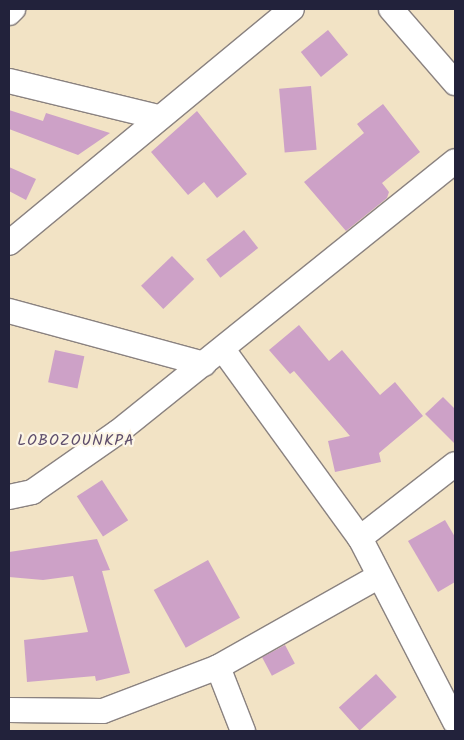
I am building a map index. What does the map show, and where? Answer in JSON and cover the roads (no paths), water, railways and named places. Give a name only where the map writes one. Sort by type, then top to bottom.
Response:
[{"type":"street","points":[[9,13],[14,9]]},
{"type":"street","points":[[9,243],[158,117],[292,9]]},
{"type":"street","points":[[391,9],[455,83]]},
{"type":"street","points":[[9,81],[158,117]]},
{"type":"street","points":[[9,497],[32,492],[118,432],[204,364],[224,351],[455,161]]},
{"type":"street","points":[[9,311],[204,364]]},
{"type":"street","points":[[224,351],[360,538],[378,578],[455,722]]},
{"type":"street","points":[[360,538],[455,464]]},
{"type":"street","points":[[9,710],[103,711],[218,666],[378,578]]},
{"type":"street","points":[[218,666],[243,731]]},
{"type":"district","name":"LOBOZOUNKPA","points":[[76,441]]}]
